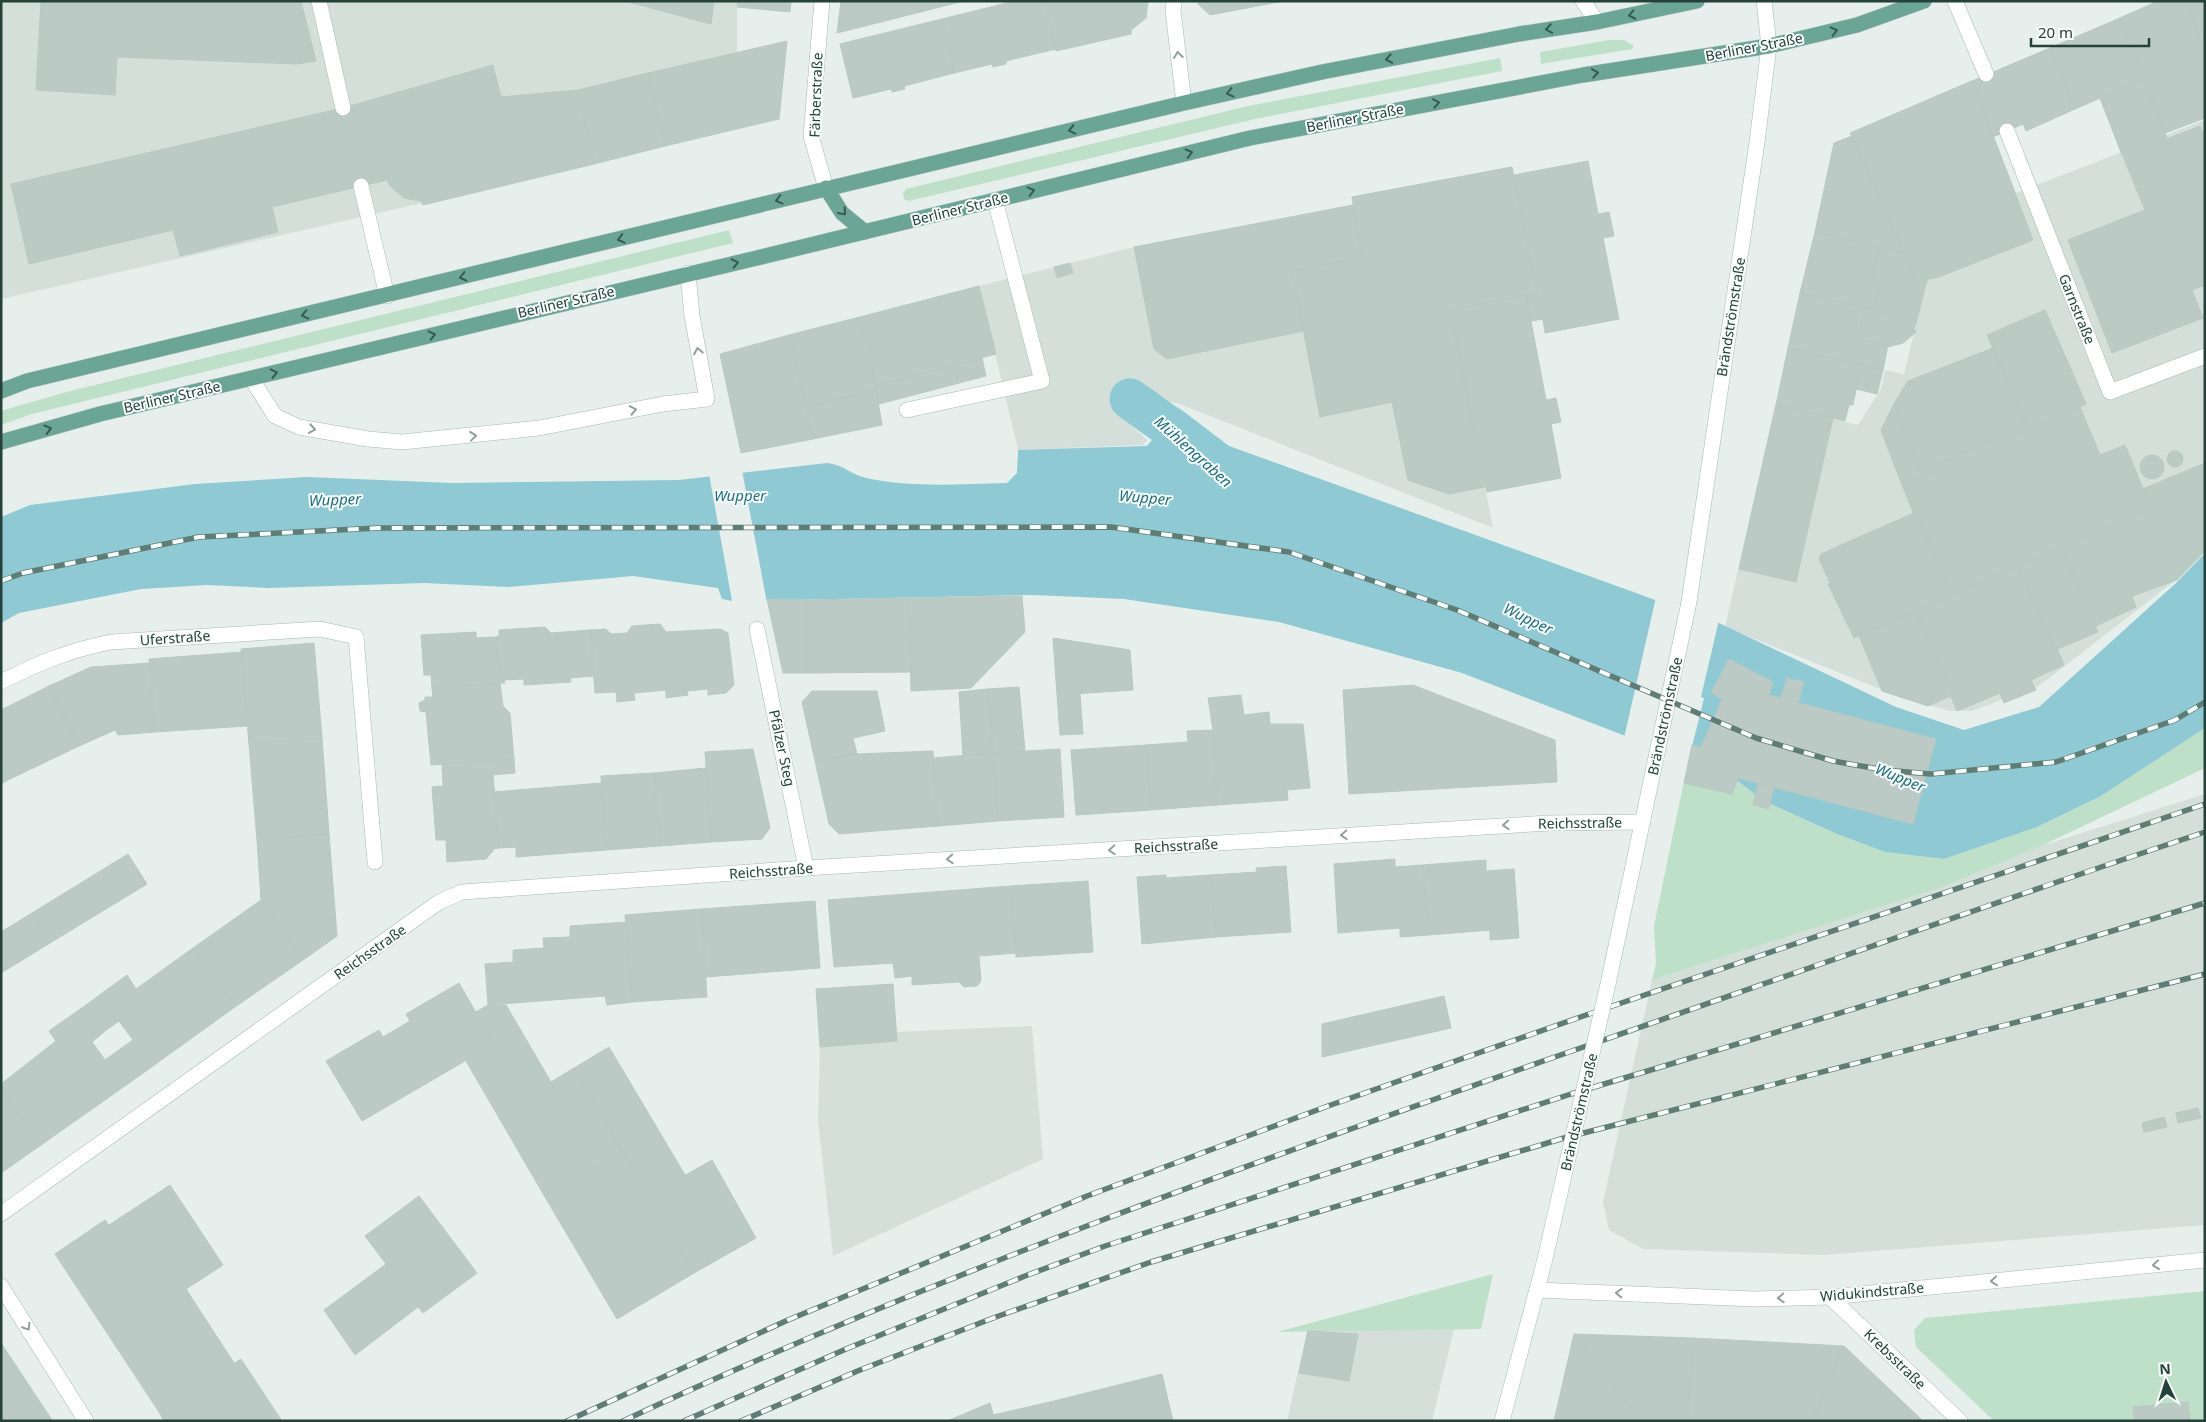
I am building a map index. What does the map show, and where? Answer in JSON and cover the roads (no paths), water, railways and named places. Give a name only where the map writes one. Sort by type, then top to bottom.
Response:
[{"type":"main road","points":[[1,391],[26,381],[387,296],[826,188],[1322,72],[1519,34],[1597,22],[1697,1]]},
{"type":"main road","name":"Berliner Straße","points":[[1,442],[100,414],[1250,138],[1583,75],[1769,46],[1856,25],[1924,1]]},
{"type":"main road","points":[[826,188],[842,213],[864,232]]},
{"type":"street","points":[[319,1],[343,108]]},
{"type":"street","name":"Färberstraße","points":[[822,1],[811,136],[826,188]]},
{"type":"street","points":[[1174,1],[1173,11],[1184,104]]},
{"type":"street","points":[[1582,1],[1597,22]]},
{"type":"street","name":"Brändströmstraße","points":[[1502,1421],[1538,1290],[1608,984],[1689,602],[1754,167],[1769,46],[1764,1]]},
{"type":"street","points":[[1955,1],[1986,74]]},
{"type":"street","name":"Garnstraße","points":[[2007,131],[2110,392],[2205,356]]},
{"type":"street","points":[[361,186],[387,296]]},
{"type":"street","points":[[908,410],[1042,381],[995,200]]},
{"type":"street","points":[[251,378],[275,416],[299,427],[368,439],[402,442],[539,428],[663,404],[707,399],[692,316],[688,273]]},
{"type":"street","name":"Uferstraße","points":[[1,682],[30,667],[80,648],[112,642],[320,629],[356,636],[375,862]]},
{"type":"street","name":"Pfälzer Steg","points":[[757,629],[806,868]]},
{"type":"street","name":"Reichsstraße","points":[[1,1214],[439,902],[462,892],[806,868],[1539,823],[1643,822]]},
{"type":"street","name":"Widukindstraße","points":[[1538,1290],[1755,1299],[1830,1297],[2205,1260]]},
{"type":"street","points":[[1,1286],[86,1421]]},
{"type":"street","name":"Krebsstraße","points":[[1830,1297],[1960,1421]]},
{"type":"water","name":"Wupper","points":[[1179,408],[1229,446],[1719,623],[1896,707],[1964,730],[2039,707],[2176,583],[2205,553],[2205,728],[2101,796],[2037,827],[1944,859],[1885,852],[1837,834],[1764,801],[1705,756],[1623,735],[1462,673],[1279,622],[1124,599],[1034,595],[732,601],[722,599],[718,588],[633,576],[509,587],[424,583],[269,588],[207,585],[141,589],[19,613],[1,623],[1,517],[30,505],[195,484],[307,477],[452,483],[679,480],[827,463],[866,478],[901,483],[936,485],[1007,483],[1017,473],[1018,450],[1147,446]]},
{"type":"waterway","name":"Mühlengraben","points":[[1130,399],[1165,424],[1207,464]]},
{"type":"railway","points":[[1,581],[23,573],[199,537],[378,528],[1111,527],[1289,552],[1457,610],[1756,738],[1833,761],[1884,770],[1931,774],[2056,762],[2175,720],[2205,702]]},
{"type":"railway","points":[[567,1421],[788,1320],[1087,1196],[1328,1106],[1589,1014],[2205,804]]},
{"type":"railway","points":[[623,1421],[742,1367],[862,1316],[983,1266],[1105,1219],[1349,1129],[2205,832]]},
{"type":"railway","points":[[684,1421],[846,1349],[1025,1276],[1105,1246],[1571,1094],[2205,903]]},
{"type":"railway","points":[[741,1421],[860,1370],[993,1318],[1151,1262],[1564,1138],[2205,974]]}]
